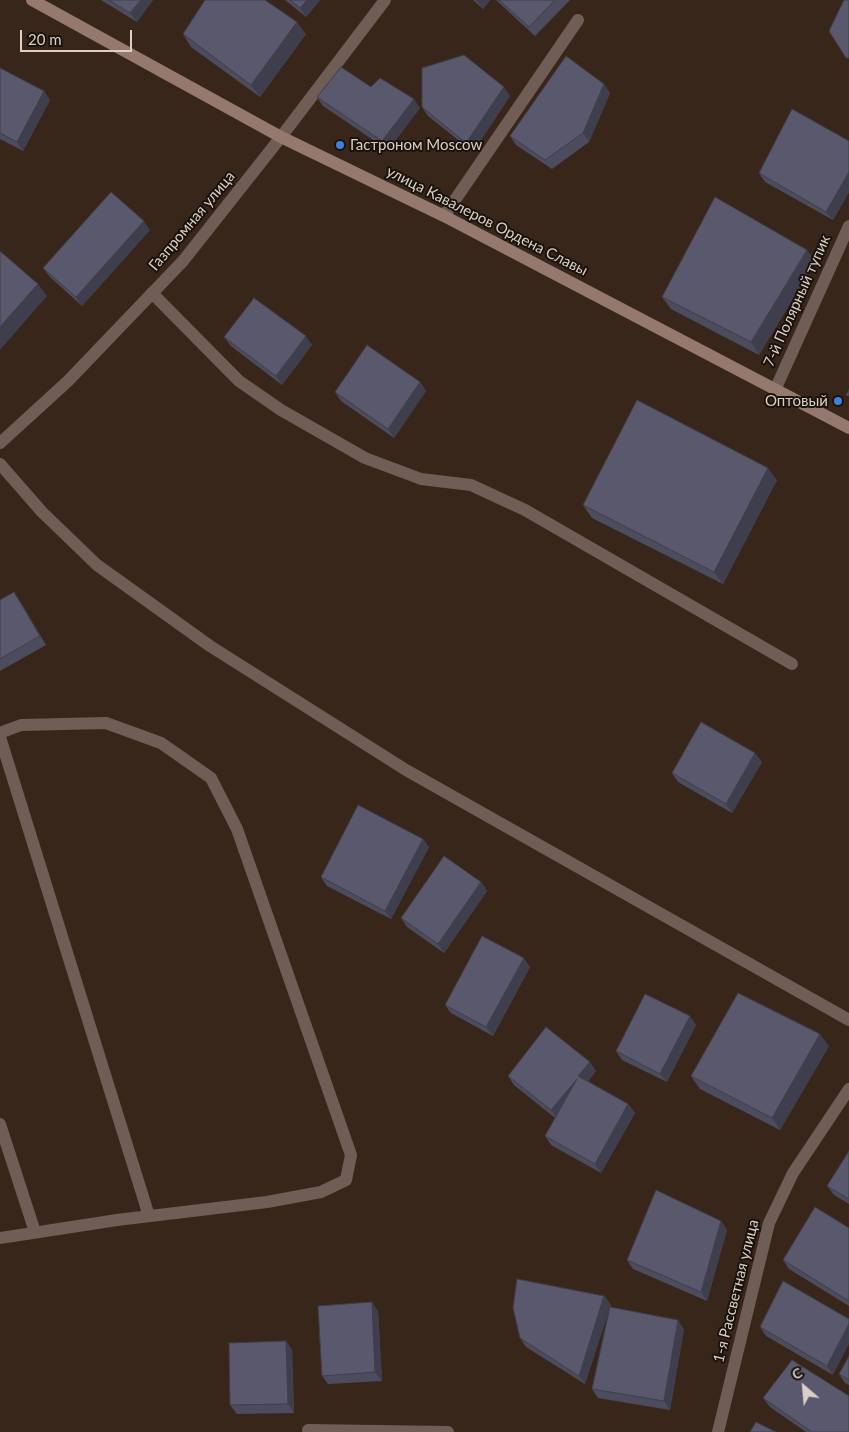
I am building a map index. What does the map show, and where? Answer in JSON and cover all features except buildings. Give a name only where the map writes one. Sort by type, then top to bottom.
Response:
[{"type":"street","name":"улица Кавалеров Ордена Славы","points":[[32,0],[281,137],[444,216],[849,428]]},
{"type":"street","name":"Газпромная улица","points":[[0,443],[68,381],[183,261],[281,137],[385,0]]},
{"type":"street","points":[[444,216],[578,20]]},
{"type":"street","name":"7-й Полярный тупик","points":[[776,390],[849,226]]},
{"type":"street","points":[[152,294],[239,381],[281,410],[365,458],[421,479],[471,485],[524,510],[792,664]]},
{"type":"street","points":[[0,464],[42,512],[97,565],[210,646],[406,770],[849,1020]]},
{"type":"street","points":[[0,733],[22,725],[106,723],[161,743],[211,778],[236,829],[351,1155],[346,1180],[321,1192],[267,1202],[150,1216],[0,1238]]},
{"type":"street","points":[[0,737],[150,1216]]},
{"type":"street","name":"1-я Рассветная улица","points":[[718,1432],[769,1223],[793,1173],[849,1089]]},
{"type":"street","points":[[0,1124],[35,1232]]},
{"type":"street","points":[[308,1430],[448,1432]]},
{"type":"place","name":"Гастроном Moscow","points":[[340,145]]},
{"type":"place","name":"Оптовый","points":[[838,401]]}]
